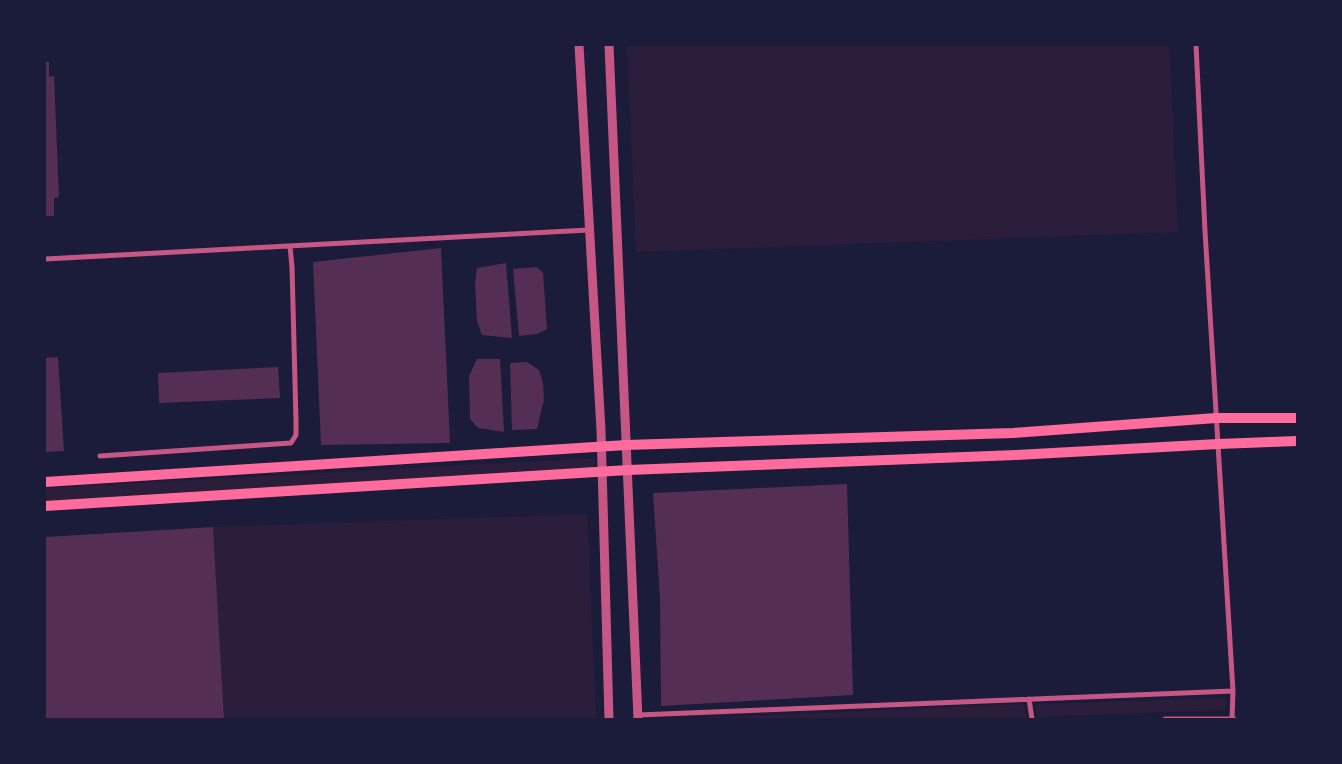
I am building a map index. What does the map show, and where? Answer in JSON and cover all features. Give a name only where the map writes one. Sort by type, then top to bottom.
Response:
[{"type":"main road","points":[[45,482],[626,445],[1013,433],[1216,418],[1297,418]]},
{"type":"main road","points":[[45,506],[628,470],[1016,455],[1297,441]]},
{"type":"street","points":[[579,45],[588,230],[599,385],[609,719]]},
{"type":"street","points":[[609,45],[638,717],[1029,699],[1233,692]]},
{"type":"street","points":[[1165,719],[1233,719],[1196,45]]},
{"type":"street","points":[[45,259],[588,230]]},
{"type":"street","points":[[100,456],[291,443],[296,435],[290,246]]},
{"type":"street","points":[[1029,699],[1032,719]]},
{"type":"shaded area","points":[[627,45],[1169,45],[1178,232],[636,252]]},
{"type":"shaded area","points":[[595,458],[594,470],[45,503],[45,488]]},
{"type":"shaded area","points":[[587,514],[596,719],[224,719],[213,527]]},
{"type":"shaded area","points":[[1226,698],[1225,710],[1038,717],[1036,704]]},
{"type":"shaded area","points":[[1024,704],[1027,718],[1013,719],[675,719]]},
{"type":"building","points":[[45,62],[49,62],[49,77],[54,76],[59,197],[54,198],[54,216],[45,216]]},
{"type":"building","points":[[441,248],[450,443],[321,445],[313,262]]},
{"type":"building","points":[[506,263],[512,338],[482,335],[477,321],[475,283],[477,268]]},
{"type":"building","points":[[537,267],[543,273],[547,329],[537,334],[519,336],[513,269]]},
{"type":"building","points":[[58,357],[64,451],[45,452],[45,358]]},
{"type":"building","points":[[477,359],[500,359],[504,432],[478,428],[470,419],[469,376]]},
{"type":"building","points":[[527,362],[539,370],[543,383],[544,400],[537,429],[512,430],[510,363]]},
{"type":"building","points":[[278,367],[280,398],[159,403],[158,373]]},
{"type":"building","points":[[847,484],[853,695],[661,706],[660,598],[653,493]]},
{"type":"building","points":[[213,527],[224,719],[45,719],[45,537]]}]
